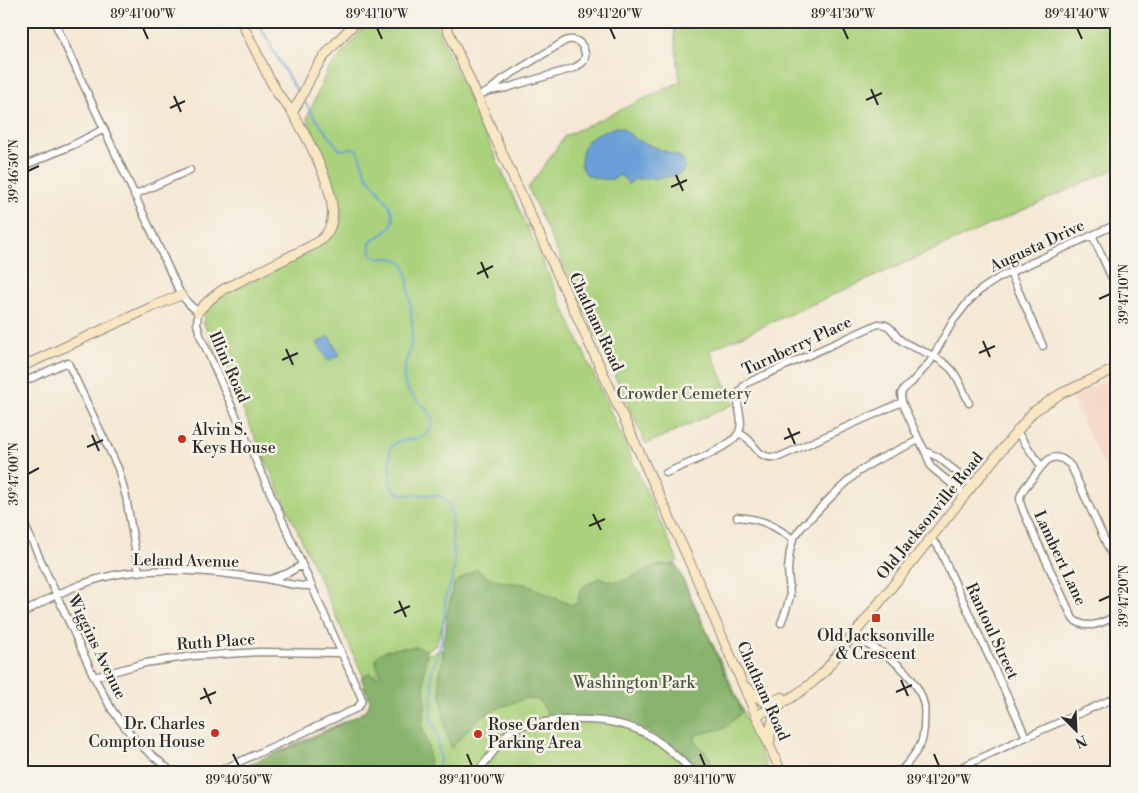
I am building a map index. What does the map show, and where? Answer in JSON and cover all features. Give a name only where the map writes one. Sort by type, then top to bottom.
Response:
[{"type":"street","points":[[54,21],[181,295],[198,312],[212,296],[321,240],[330,229],[333,215],[331,195],[303,131],[292,112],[278,94],[241,21]]},
{"type":"street","points":[[292,112],[322,58],[357,21]]},
{"type":"street","name":"Chatham Road","points":[[444,21],[476,97],[688,556],[781,772]]},
{"type":"street","points":[[476,97],[489,91],[506,88],[574,68],[582,64],[584,59],[585,54],[582,45],[572,39],[565,41],[503,79],[489,91]]},
{"type":"street","points":[[21,167],[73,145],[104,129]]},
{"type":"street","points":[[134,195],[190,170]]},
{"type":"street","name":"Augusta Drive","points":[[902,402],[901,394],[934,356],[953,321],[968,302],[979,292],[990,283],[1010,272],[1117,224]]},
{"type":"street","points":[[1092,235],[1117,289]]},
{"type":"street","points":[[1010,272],[1043,346]]},
{"type":"street","points":[[21,367],[181,295]]},
{"type":"street","name":"Illini Road","points":[[198,312],[196,324],[200,335],[360,694],[361,703],[360,706],[353,710],[217,772]]},
{"type":"street","name":"Turnberry Place","points":[[738,433],[741,422],[738,395],[747,383],[878,324],[887,325],[900,340],[934,356]]},
{"type":"street","points":[[934,356],[956,375],[969,402]]},
{"type":"street","points":[[21,383],[68,363],[118,468],[126,497],[138,572]]},
{"type":"street","name":"Old Jacksonville Road","points":[[757,715],[803,690],[824,672],[1033,412],[1050,400],[1117,368]]},
{"type":"street","points":[[666,473],[724,447],[738,433],[748,438],[755,450],[761,454],[779,457],[902,402],[931,467],[965,495]]},
{"type":"street","points":[[1016,432],[1041,466],[1048,459],[1055,457],[1062,458],[1071,466],[1117,567]]},
{"type":"street","points":[[781,623],[790,597],[788,560],[793,539],[801,528],[858,472],[877,460],[919,440]]},
{"type":"street","points":[[925,451],[938,457],[973,485]]},
{"type":"street","name":"Lambert Lane","points":[[1041,466],[1021,494],[1021,505],[1067,608],[1073,619],[1086,626],[1100,623],[1117,615]]},
{"type":"street","name":"Wiggins Avenue","points":[[21,517],[94,676],[112,710],[126,729],[146,750],[172,772]]},
{"type":"street","points":[[737,517],[762,521],[793,539]]},
{"type":"street","name":"Rantoul Street","points":[[930,539],[938,546],[1026,737]]},
{"type":"street","points":[[269,579],[288,573],[302,565]]},
{"type":"street","name":"Leland Avenue","points":[[21,615],[57,595],[97,579],[138,572],[224,574],[269,579],[301,587],[312,586]]},
{"type":"street","points":[[853,636],[887,655],[902,668],[910,677],[924,704],[922,741],[900,772]]},
{"type":"street","name":"Ruth Place","points":[[94,676],[145,663],[193,656],[260,652],[341,653]]},
{"type":"street","points":[[742,682],[755,696],[768,702],[813,682]]},
{"type":"street","points":[[951,772],[1117,697]]},
{"type":"street","points":[[770,747],[771,724],[782,703]]},
{"type":"street","points":[[477,772],[510,731],[540,723],[587,720],[626,726],[644,733],[662,744],[693,772]]},
{"type":"shaded area","points":[[1117,375],[1117,494],[1071,397]]},
{"type":"green space","points":[[370,21],[434,21],[678,561],[561,616],[455,592],[435,646],[365,680],[203,322],[208,308],[220,297],[317,249],[339,228],[341,205],[307,118],[327,71]]},
{"type":"green space","name":"Crowder Cemetery","points":[[687,21],[1117,21],[1117,168],[710,350],[734,404],[646,444],[528,188],[565,136],[680,82],[674,30]]},
{"type":"green space","name":"Washington Park","points":[[676,564],[769,772],[234,772],[367,711],[372,704],[363,687],[429,654],[562,619]]},
{"type":"green space","points":[[676,565],[742,712],[725,728],[695,735],[695,740],[699,747],[710,759],[709,771],[699,772],[666,741],[620,720],[601,717],[550,719],[540,701],[527,698],[501,707],[477,719],[451,748],[445,727],[439,678],[443,658],[443,641],[454,583],[477,569],[487,577],[503,582],[525,584],[571,605],[578,603],[578,597],[585,586],[601,578],[609,581],[623,581],[656,566]]},
{"type":"green space","points":[[416,647],[427,650],[424,674],[425,709],[422,726],[428,746],[429,772],[239,771],[259,760],[302,743],[359,715],[367,709],[370,701],[361,678],[369,673],[376,677],[381,674],[376,662],[380,653],[392,649]]},
{"type":"water","points":[[616,127],[622,128],[637,140],[682,158],[685,166],[682,171],[668,177],[634,180],[628,185],[627,181],[619,175],[615,179],[601,179],[585,173],[581,162],[585,145],[597,134]]},
{"type":"water","points":[[329,336],[340,355],[328,361],[317,343]]},
{"type":"waterway","points":[[257,21],[300,95]]},
{"type":"waterway","points":[[304,101],[339,149],[352,148],[357,150],[367,176],[385,200],[392,213],[393,220],[391,226],[370,243],[371,252],[379,258],[397,259],[402,263],[407,274],[412,331],[404,381],[406,387],[427,410],[433,421],[429,430],[424,435],[400,441],[391,448],[390,483],[395,491],[401,494],[440,497],[448,503],[451,509],[454,568],[446,597],[441,642],[431,677],[433,690],[430,714],[437,735],[440,759],[438,772]]},
{"type":"place","name":"Alvin S. Keys House","points":[[182,439]]},
{"type":"place","name":"Old Jacksonville & Crescent","points":[[876,618]]},
{"type":"place","name":"Dr. Charles Compton House","points":[[215,733]]},
{"type":"place","name":"Rose Garden Parking Area","points":[[478,734]]}]
